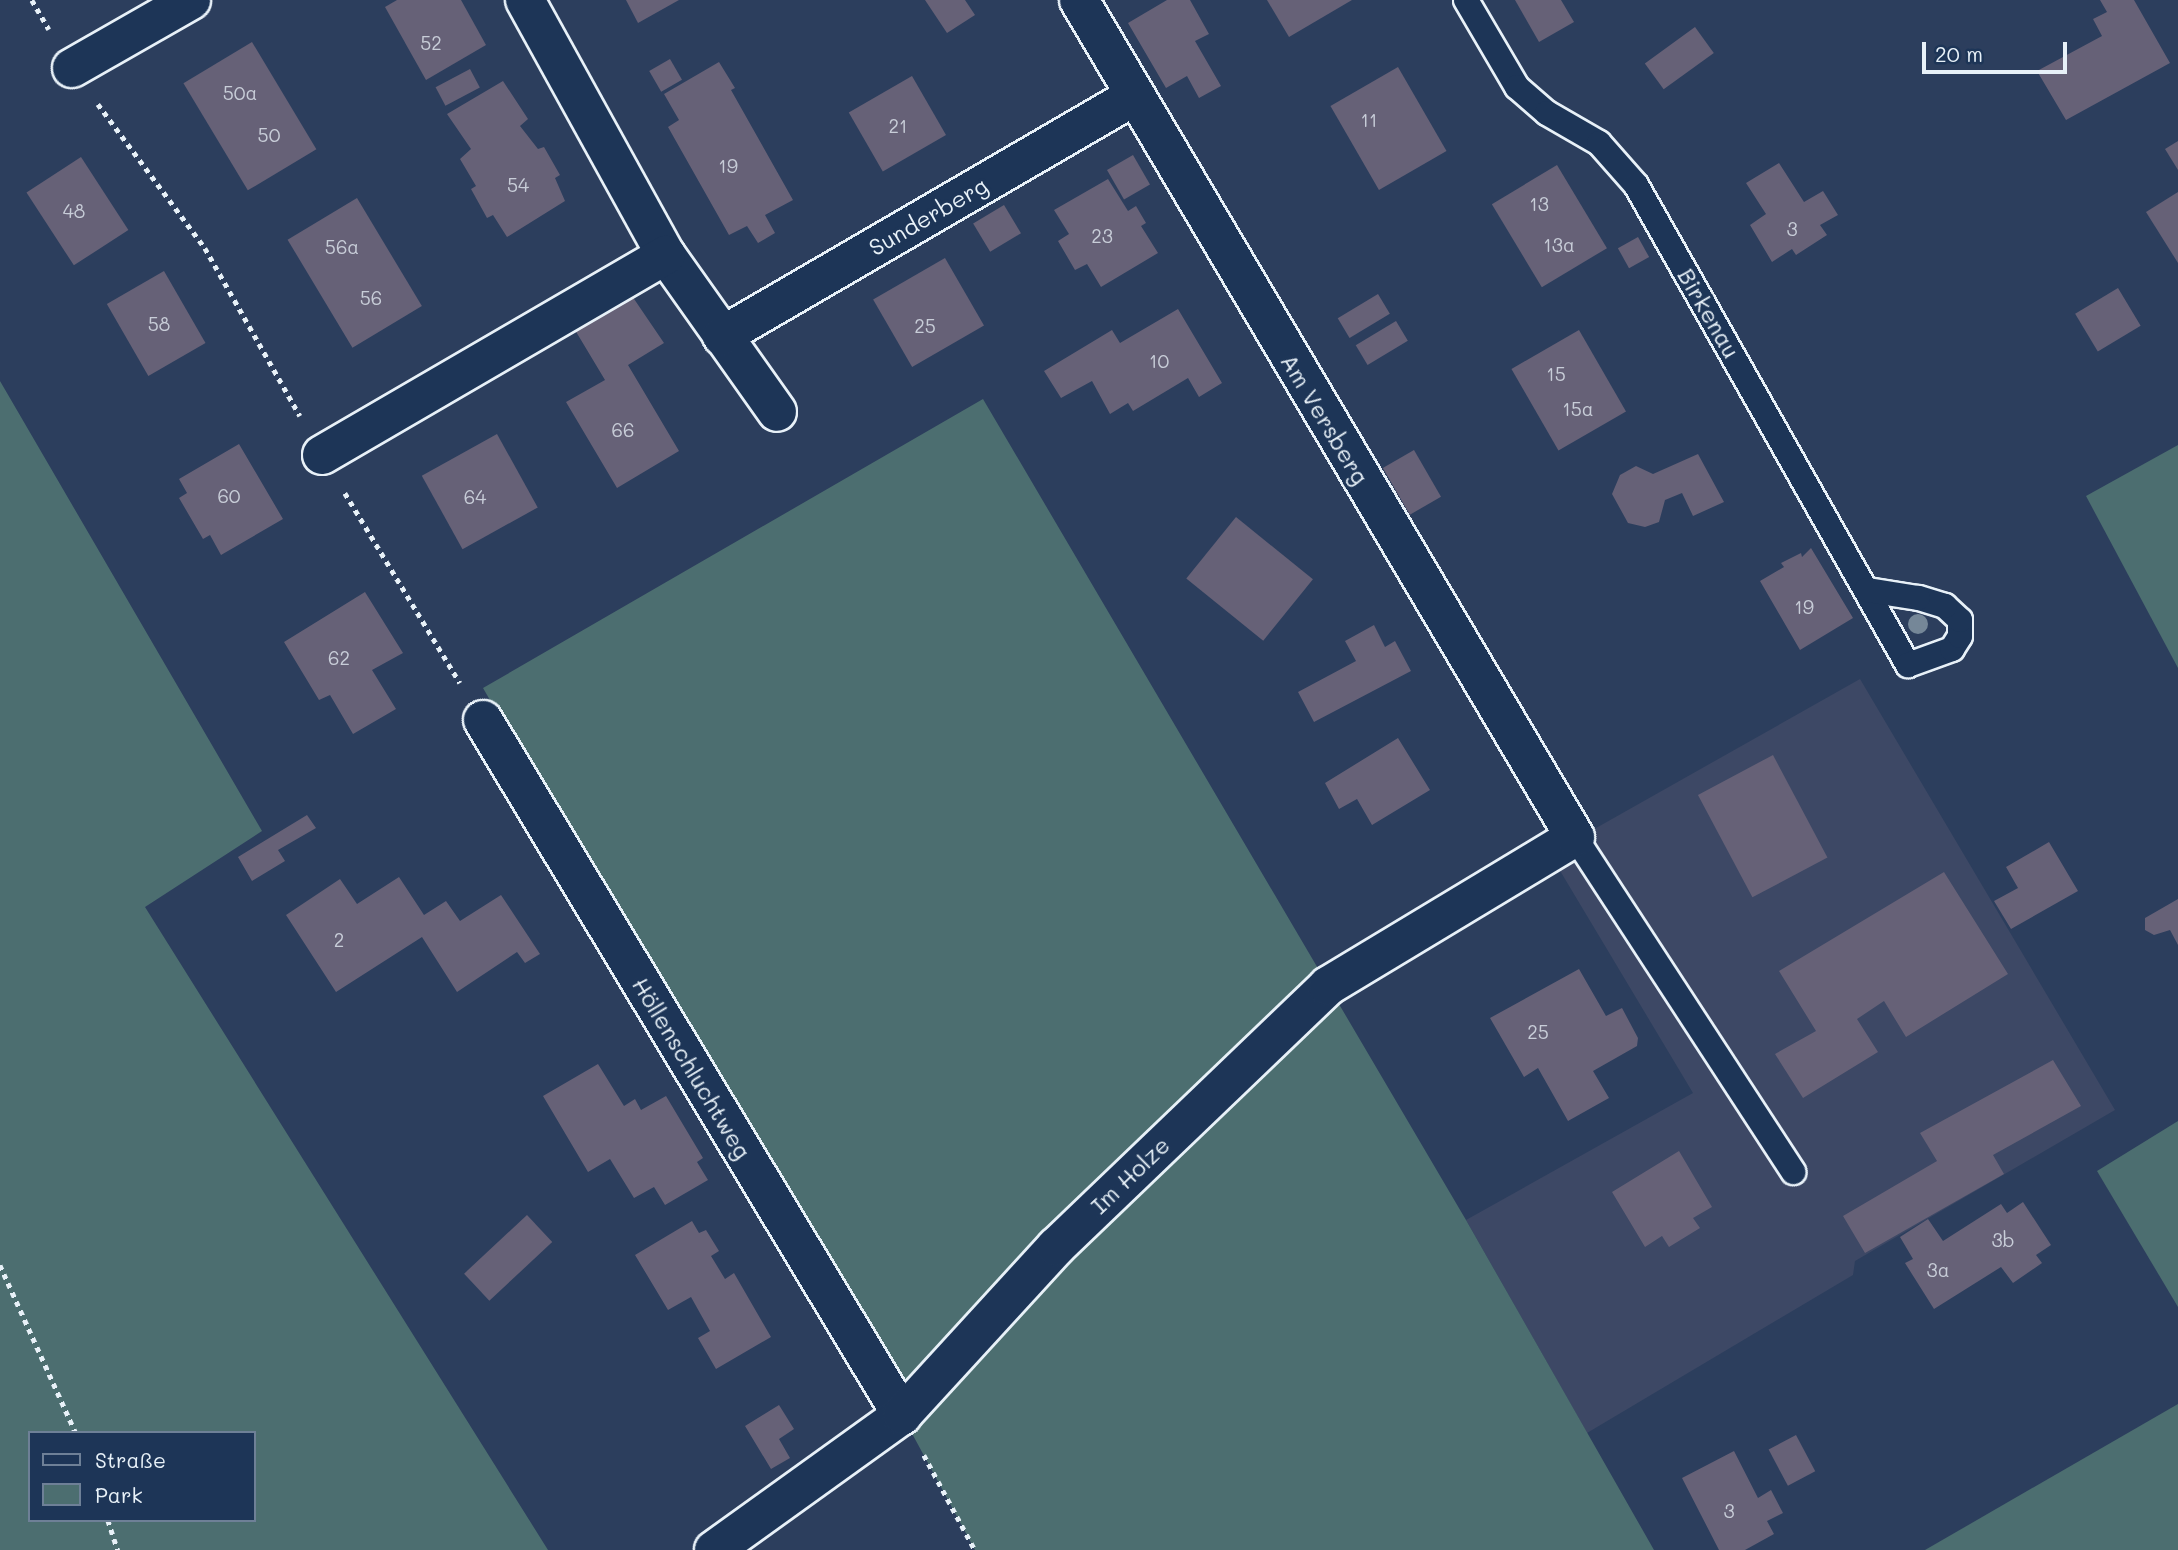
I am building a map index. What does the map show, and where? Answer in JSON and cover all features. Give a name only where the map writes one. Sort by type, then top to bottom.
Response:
[{"type":"street","points":[[72,68],[191,0]]},
{"type":"street","points":[[524,0],[666,255],[777,412]]},
{"type":"street","name":"Am Versberg","points":[[1079,0],[1133,97],[1574,837]]},
{"type":"street","name":"Sunderberg","points":[[722,336],[1133,97]]},
{"type":"street","points":[[322,455],[666,255]]},
{"type":"street","name":"Höllenschluchtweg","points":[[482,720],[902,1415]]},
{"type":"street","name":"Im Holze","points":[[715,1550],[902,1415],[1056,1247],[1328,986],[1574,837]]},
{"type":"lane","name":"Birkenau","points":[[1465,0],[1517,87],[1547,113],[1599,143],[1636,185],[1908,665],[1952,649],[1960,636],[1960,620],[1945,606],[1867,590]]},
{"type":"lane","points":[[1574,837],[1793,1172]]},
{"type":"path","points":[[32,0],[72,68],[205,248],[322,455],[482,720]]},
{"type":"path","points":[[0,1265],[75,1431]]},
{"type":"path","points":[[902,1415],[975,1550]]},
{"type":"path","points":[[109,1522],[118,1550]]},
{"type":"shaded area","points":[[1860,679],[2115,1110],[1855,1261],[1853,1275],[1587,1433],[1466,1220],[1693,1093],[1550,854]]},
{"type":"green space","points":[[0,381],[262,831],[145,907],[548,1550],[0,1550]]},
{"type":"green space","points":[[983,399],[1466,1220],[1654,1550],[975,1550],[902,1415],[483,688]]},
{"type":"green space","points":[[2178,445],[2178,668],[2086,496]]},
{"type":"green space","points":[[2178,1121],[2178,1307],[2097,1171]]},
{"type":"green space","points":[[2178,1404],[2178,1550],[1925,1550]]},
{"type":"building","points":[[397,0],[461,0],[486,45],[426,80],[385,7]]},
{"type":"building","points":[[626,0],[679,0],[638,23]]},
{"type":"building","points":[[925,0],[965,0],[975,15],[947,33]]},
{"type":"building","points":[[1167,0],[1190,0],[1209,34],[1195,41],[1221,86],[1199,98],[1187,76],[1166,88],[1128,23]]},
{"type":"building","points":[[1267,0],[1352,0],[1289,37]]},
{"type":"building","points":[[1515,0],[1561,0],[1574,22],[1539,42]]},
{"type":"building","points":[[2100,0],[2134,0],[2170,63],[2066,120],[2037,71],[2102,36],[2093,19],[2107,12]]},
{"type":"building","points":[[1695,27],[1714,53],[1664,89],[1645,63]]},
{"type":"building","points":[[252,42],[316,149],[248,190],[183,83]]},
{"type":"building","points":[[670,59],[682,80],[661,92],[649,71]]},
{"type":"building","points":[[719,62],[735,88],[731,90],[793,200],[765,215],[775,233],[758,243],[747,226],[729,235],[668,127],[679,120],[664,94]]},
{"type":"building","points":[[1398,67],[1446,151],[1379,190],[1330,106]]},
{"type":"building","points":[[470,69],[480,88],[445,106],[436,87]]},
{"type":"building","points":[[912,76],[946,135],[883,171],[849,112]]},
{"type":"building","points":[[503,81],[528,119],[520,126],[538,149],[544,147],[560,175],[555,178],[565,201],[507,237],[493,215],[487,218],[471,189],[476,186],[460,159],[471,149],[447,114]]},
{"type":"building","points":[[2178,141],[2178,170],[2165,149]]},
{"type":"building","points":[[1133,155],[1150,184],[1124,199],[1107,170]]},
{"type":"building","points":[[81,157],[128,230],[74,265],[26,192]]},
{"type":"building","points":[[1779,163],[1804,202],[1823,191],[1838,215],[1820,225],[1827,235],[1796,255],[1792,249],[1772,262],[1750,225],[1766,214],[1746,183]]},
{"type":"building","points":[[1557,165],[1607,248],[1542,287],[1492,204]]},
{"type":"building","points":[[1108,179],[1128,211],[1136,206],[1146,223],[1141,226],[1158,253],[1101,287],[1087,264],[1075,270],[1058,241],[1069,234],[1054,210]]},
{"type":"building","points":[[2178,192],[2178,263],[2146,212]]},
{"type":"building","points":[[357,198],[422,306],[352,348],[288,240]]},
{"type":"building","points":[[1004,205],[1021,233],[990,252],[973,224]]},
{"type":"building","points":[[1638,237],[1649,257],[1629,268],[1618,248]]},
{"type":"building","points":[[945,258],[984,326],[912,367],[873,300]]},
{"type":"building","points":[[164,271],[206,343],[148,376],[107,304]]},
{"type":"building","points":[[2118,288],[2141,326],[2098,351],[2075,314]]},
{"type":"building","points":[[630,293],[664,343],[628,365],[679,451],[617,488],[566,402],[605,380],[572,325]]},
{"type":"building","points":[[1378,294],[1390,314],[1350,338],[1338,318]]},
{"type":"building","points":[[1178,309],[1222,383],[1199,397],[1188,378],[1133,411],[1128,403],[1110,414],[1092,381],[1061,398],[1044,371],[1112,330],[1120,343]]},
{"type":"building","points":[[1396,321],[1408,341],[1368,365],[1356,345]]},
{"type":"building","points":[[1579,330],[1626,411],[1558,450],[1511,369]]},
{"type":"building","points":[[497,434],[538,507],[463,549],[422,476]]},
{"type":"building","points":[[239,444],[283,519],[221,555],[210,535],[203,539],[179,498],[187,493],[179,479]]},
{"type":"building","points":[[1414,450],[1441,497],[1410,515],[1383,468]]},
{"type":"building","points":[[1698,454],[1724,502],[1693,516],[1682,493],[1665,500],[1659,522],[1645,527],[1628,523],[1612,494],[1620,475],[1636,466],[1653,474]]},
{"type":"building","points":[[1236,517],[1313,579],[1263,641],[1186,578]]},
{"type":"building","points":[[1811,548],[1853,618],[1800,650],[1760,581],[1784,567],[1781,563],[1801,553],[1802,557]]},
{"type":"building","points":[[365,592],[403,653],[372,670],[396,709],[353,734],[330,695],[319,700],[284,642]]},
{"type":"building","points":[[1374,625],[1385,647],[1395,641],[1411,671],[1314,722],[1298,692],[1356,661],[1345,641]]},
{"type":"building","points":[[1398,738],[1430,790],[1372,825],[1357,799],[1339,809],[1325,783]]},
{"type":"building","points":[[1773,755],[1827,857],[1752,897],[1698,795]]},
{"type":"building","points":[[307,815],[316,828],[278,850],[285,861],[252,881],[238,857]]},
{"type":"building","points":[[2049,842],[2078,891],[2011,929],[1994,901],[2018,888],[2006,867]]},
{"type":"building","points":[[1944,872],[2008,974],[1906,1037],[1884,1001],[1857,1019],[1878,1052],[1803,1098],[1775,1054],[1816,1031],[1779,971]]},
{"type":"building","points":[[399,877],[424,915],[446,901],[460,921],[501,895],[540,954],[525,963],[517,952],[457,992],[422,937],[336,992],[286,915],[340,879],[357,904]]},
{"type":"building","points":[[2178,899],[2178,945],[2170,930],[2154,935],[2145,930],[2145,918]]},
{"type":"building","points":[[1579,969],[1606,1016],[1622,1008],[1638,1038],[1637,1046],[1593,1071],[1609,1098],[1568,1121],[1538,1068],[1524,1077],[1490,1018]]},
{"type":"building","points":[[2053,1060],[2081,1106],[1993,1155],[2004,1174],[1865,1253],[1843,1216],[1937,1161],[1920,1133]]},
{"type":"building","points":[[598,1064],[624,1106],[635,1099],[641,1110],[666,1096],[703,1158],[697,1162],[708,1180],[665,1205],[654,1187],[634,1198],[610,1159],[588,1172],[543,1096]]},
{"type":"building","points":[[1679,1151],[1712,1207],[1693,1218],[1700,1228],[1669,1247],[1662,1236],[1645,1247],[1612,1192]]},
{"type":"building","points":[[2023,1202],[2051,1245],[2036,1255],[2042,1263],[2013,1283],[2001,1267],[1934,1309],[1905,1263],[1913,1259],[1900,1237],[1928,1219],[1943,1241],[2001,1204],[2007,1213]]},
{"type":"building","points":[[527,1215],[552,1242],[489,1301],[464,1274]]},
{"type":"building","points":[[692,1221],[699,1233],[706,1230],[719,1251],[711,1256],[725,1279],[734,1273],[771,1337],[716,1369],[698,1338],[710,1331],[691,1297],[668,1310],[635,1255]]},
{"type":"building","points":[[779,1405],[794,1429],[779,1439],[790,1458],[771,1469],[745,1426]]},
{"type":"building","points":[[1796,1435],[1815,1471],[1788,1486],[1769,1450]]},
{"type":"building","points":[[1734,1451],[1758,1498],[1771,1490],[1783,1513],[1767,1521],[1774,1534],[1745,1550],[1719,1550],[1682,1478]]}]
